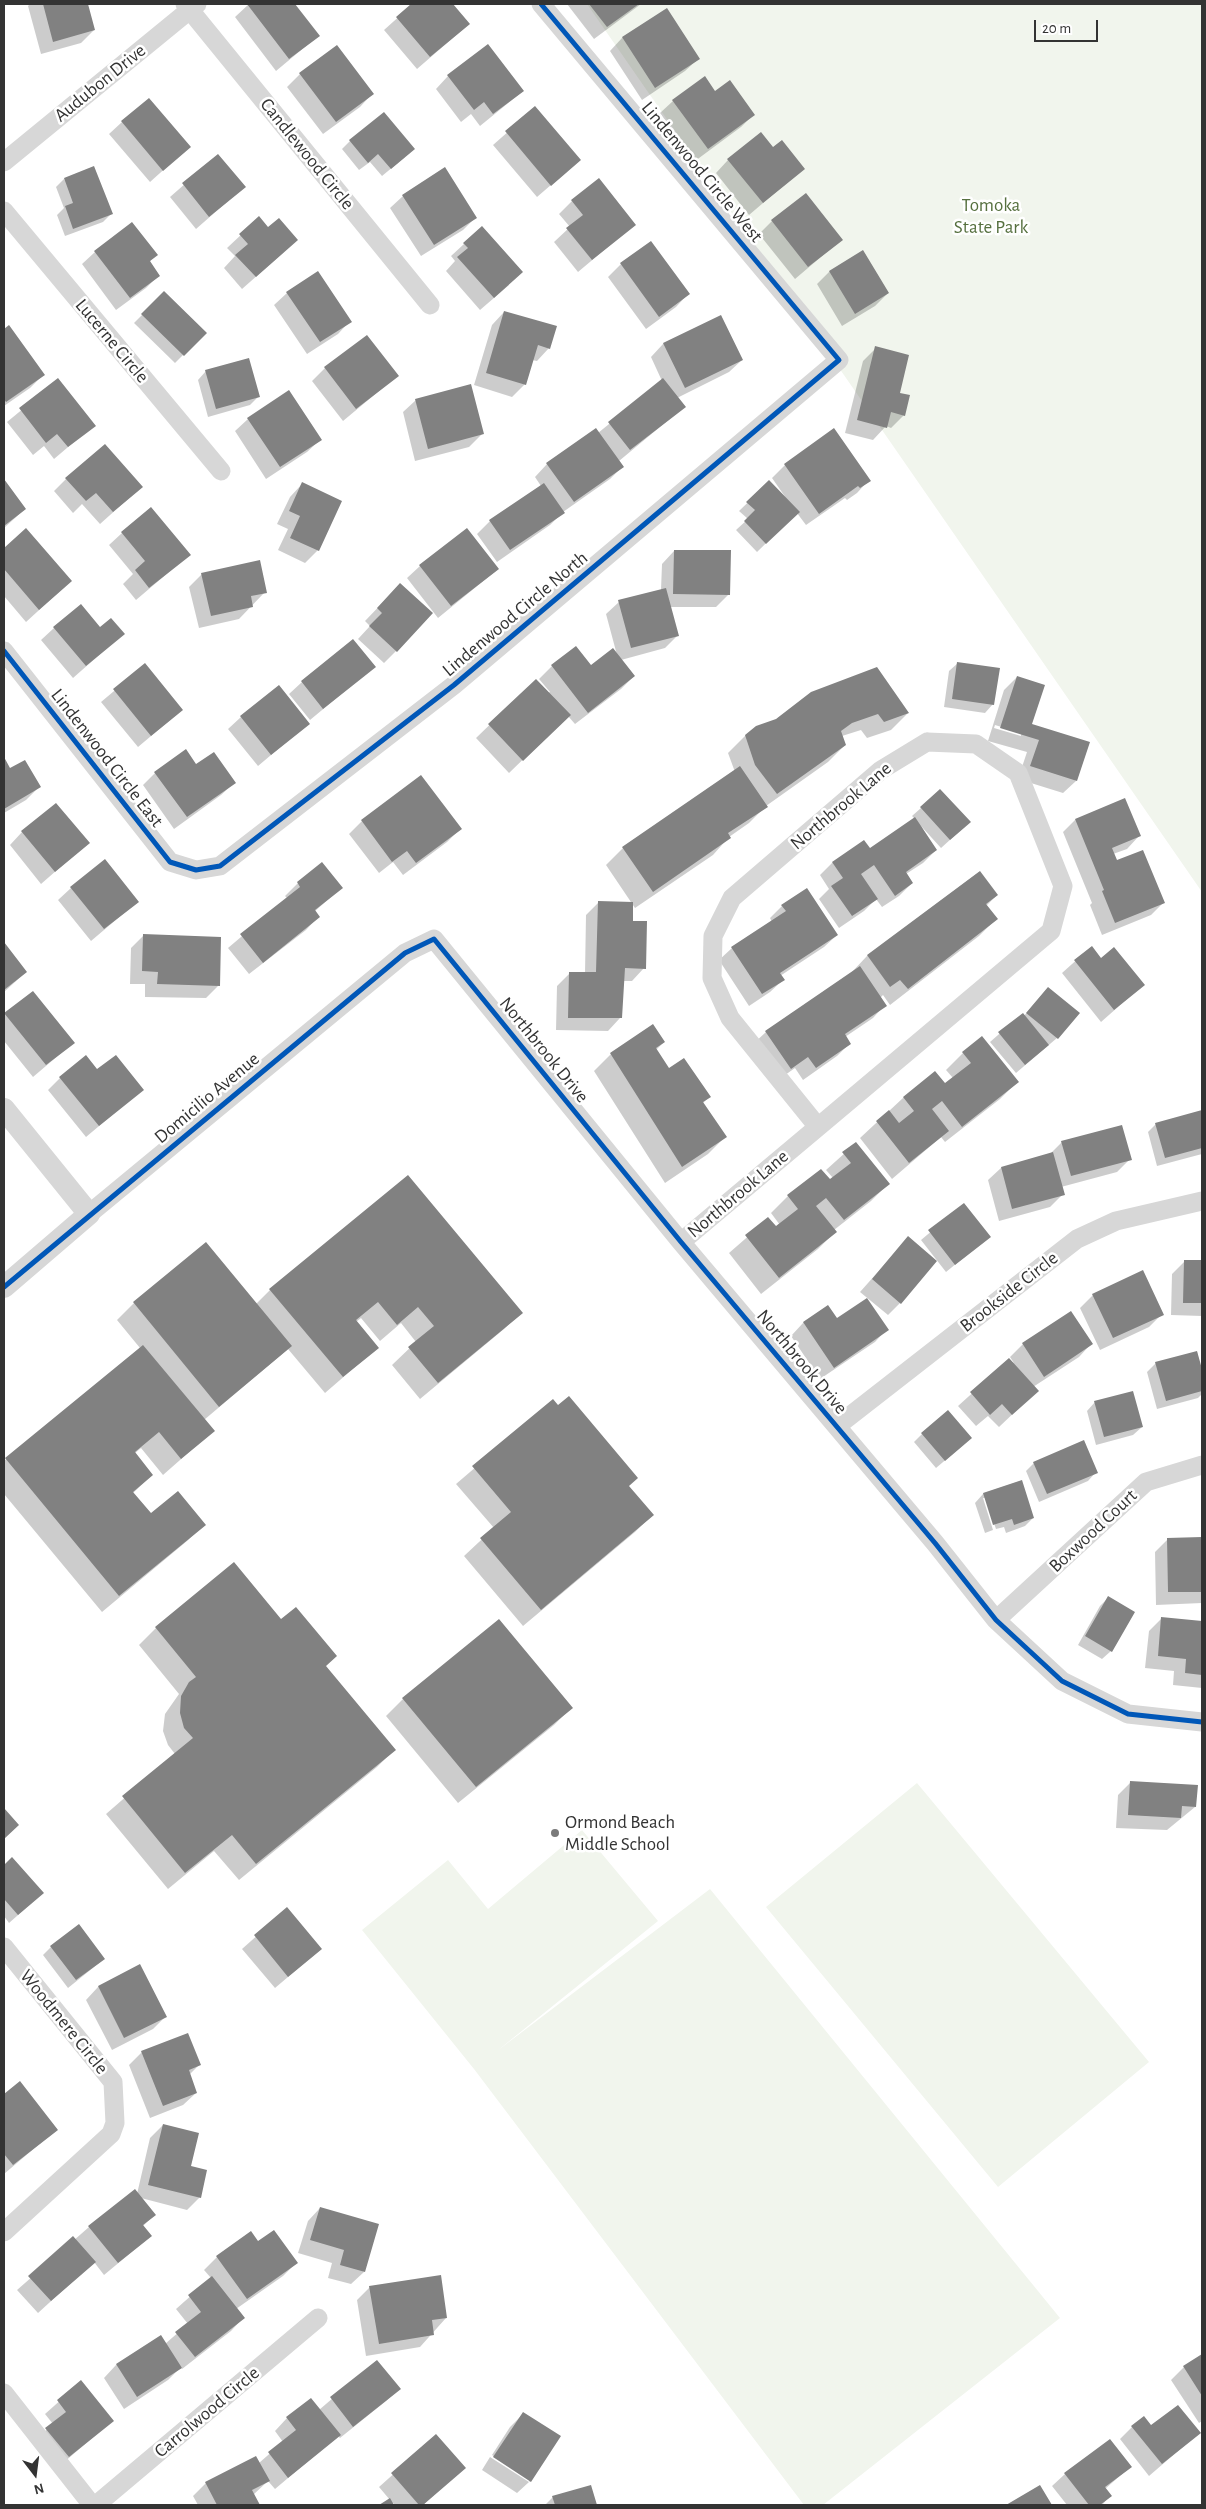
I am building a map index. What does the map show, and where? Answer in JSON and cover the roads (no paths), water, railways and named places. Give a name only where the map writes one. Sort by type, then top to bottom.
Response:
[{"type":"street","name":"Lindenwood Circle West","points":[[541,4],[840,360]]},
{"type":"street","name":"Audubon Drive","points":[[4,162],[191,6]]},
{"type":"street","name":"Candlewood Circle","points":[[191,6],[430,305]]},
{"type":"street","name":"Lucerne Circle","points":[[4,211],[221,471]]},
{"type":"street","name":"Lindenwood Circle North","points":[[196,870],[220,866],[454,685],[840,360]]},
{"type":"street","name":"Lindenwood Circle East","points":[[4,650],[170,862],[196,870]]},
{"type":"street","name":"Northbrook Lane","points":[[681,1242],[818,1127],[1051,931],[1063,886],[1018,773],[976,744],[927,742],[881,770],[732,898],[714,936],[712,978],[730,1018],[818,1127]]},
{"type":"street","name":"Domicilio Avenue","points":[[4,1286],[405,953],[434,939]]},
{"type":"street","name":"Northbrook Drive","points":[[434,939],[681,1242],[837,1426],[996,1620],[1062,1681],[1128,1714],[1202,1722]]},
{"type":"street","points":[[4,1109],[89,1214]]},
{"type":"street","name":"Brookside Circle","points":[[837,1426],[1077,1239],[1116,1221],[1202,1201]]},
{"type":"street","name":"Boxwood Court","points":[[996,1620],[1146,1482],[1202,1465]]},
{"type":"street","name":"Woodmere Circle","points":[[4,1948],[114,2082],[115,2123],[110,2134],[4,2232]]},
{"type":"street","name":"Carrolwood Circle","points":[[96,2505],[318,2318]]},
{"type":"street","points":[[4,2393],[92,2505]]},
{"type":"place","name":"Ormond Beach Middle School","points":[[555,1833]]},
{"type":"park label","name":"Tomoka State Park","points":[[991,216]]}]
